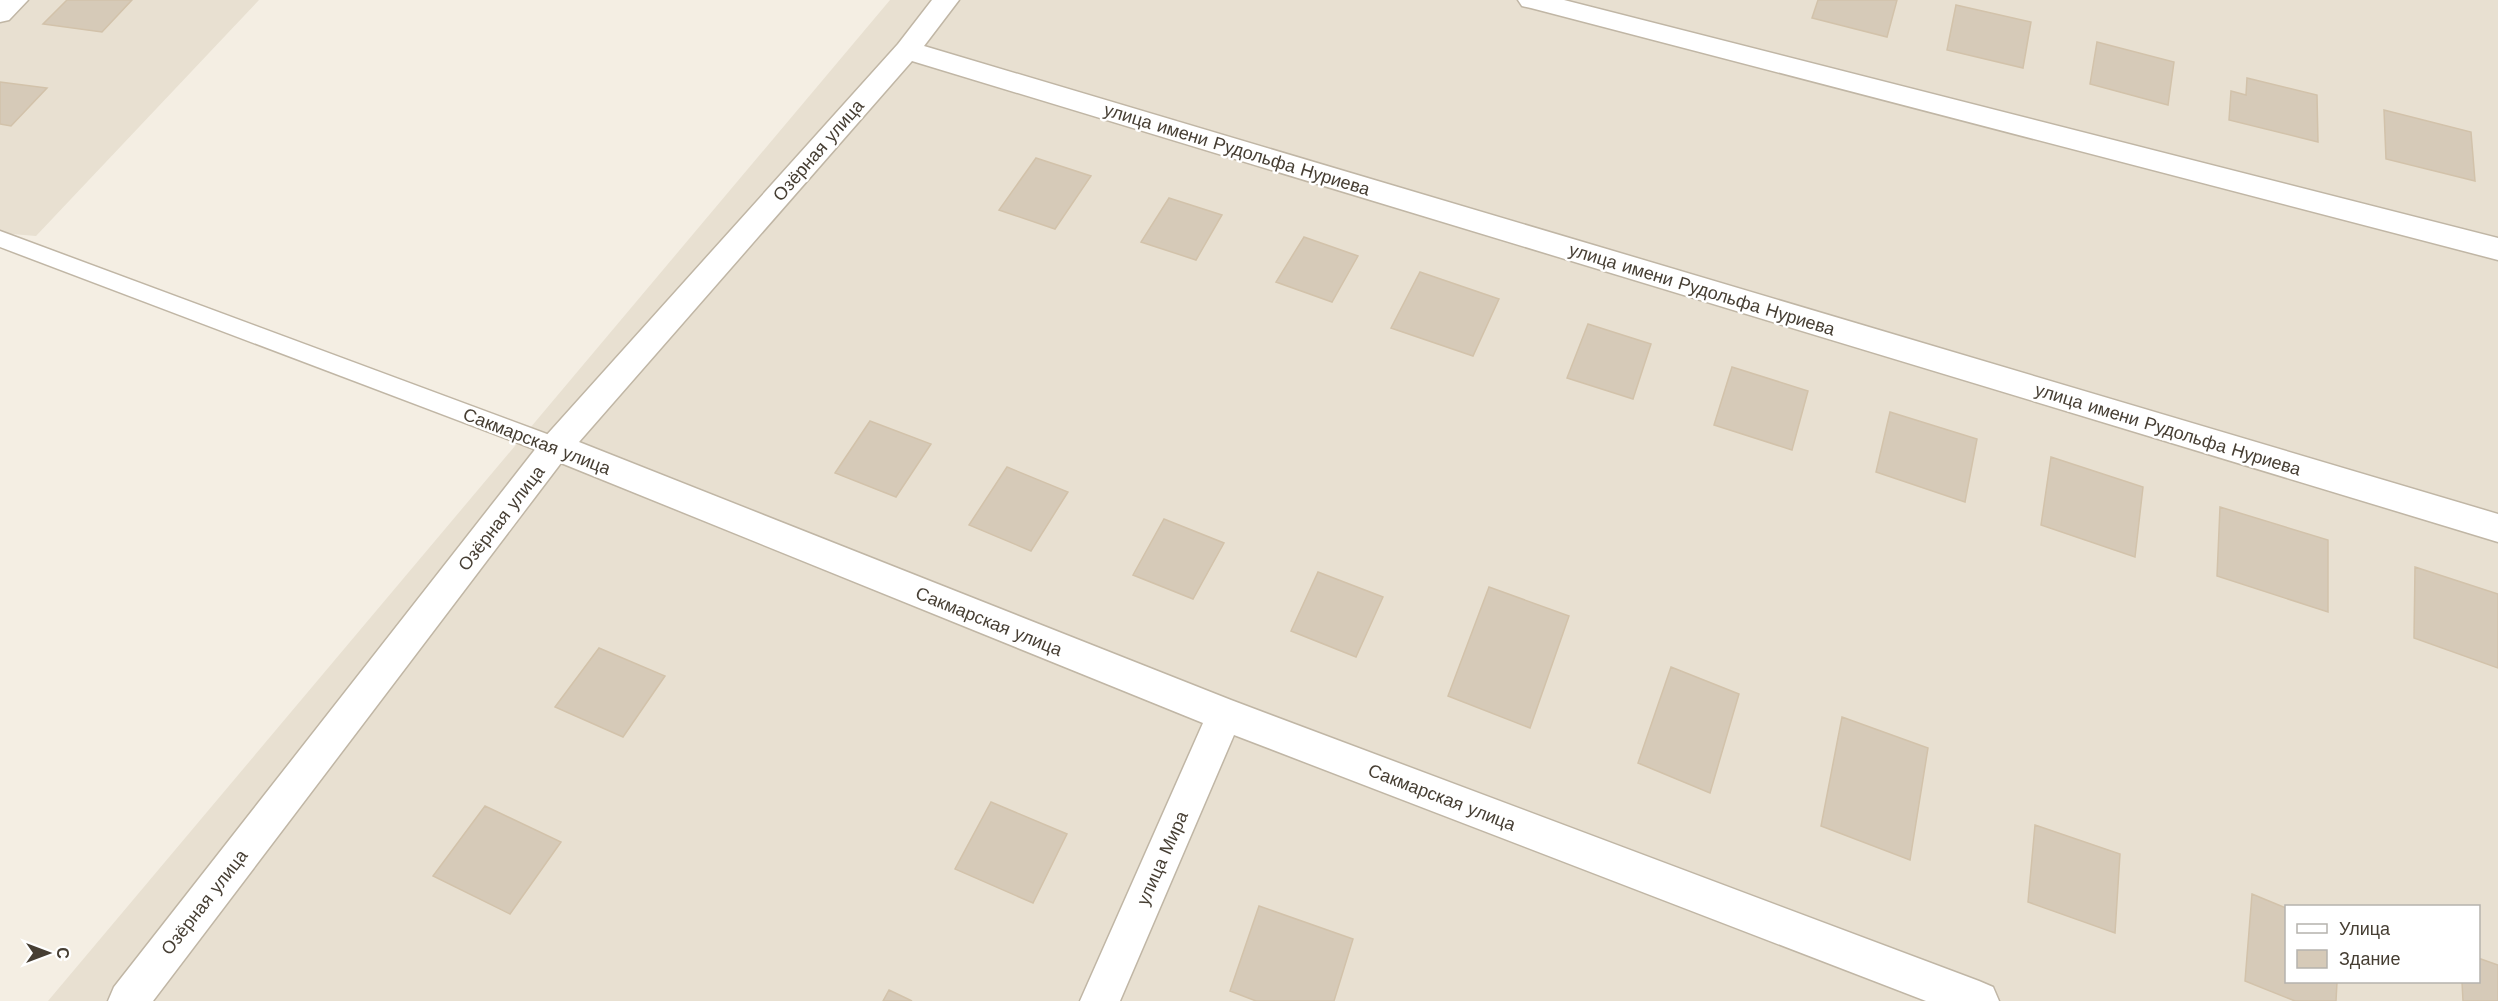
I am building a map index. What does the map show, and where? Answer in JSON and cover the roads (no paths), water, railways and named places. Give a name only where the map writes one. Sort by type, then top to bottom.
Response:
[{"type":"street","points":[[0,14],[15,0]]},
{"type":"street","name":"Озёрная улица","points":[[128,1001],[555,447],[907,50],[946,0]]},
{"type":"street","points":[[1531,0],[2498,249]]},
{"type":"street","name":"улица имени Рудольфа Нуриева","points":[[907,50],[2498,528]]},
{"type":"street","name":"Сакмарская улица","points":[[555,447],[1225,715],[1979,1001]]},
{"type":"street","name":"улица Мира","points":[[1100,1001],[1225,715]]},
{"type":"lane","name":"Сакмарская улица","points":[[0,239],[555,447]]}]
